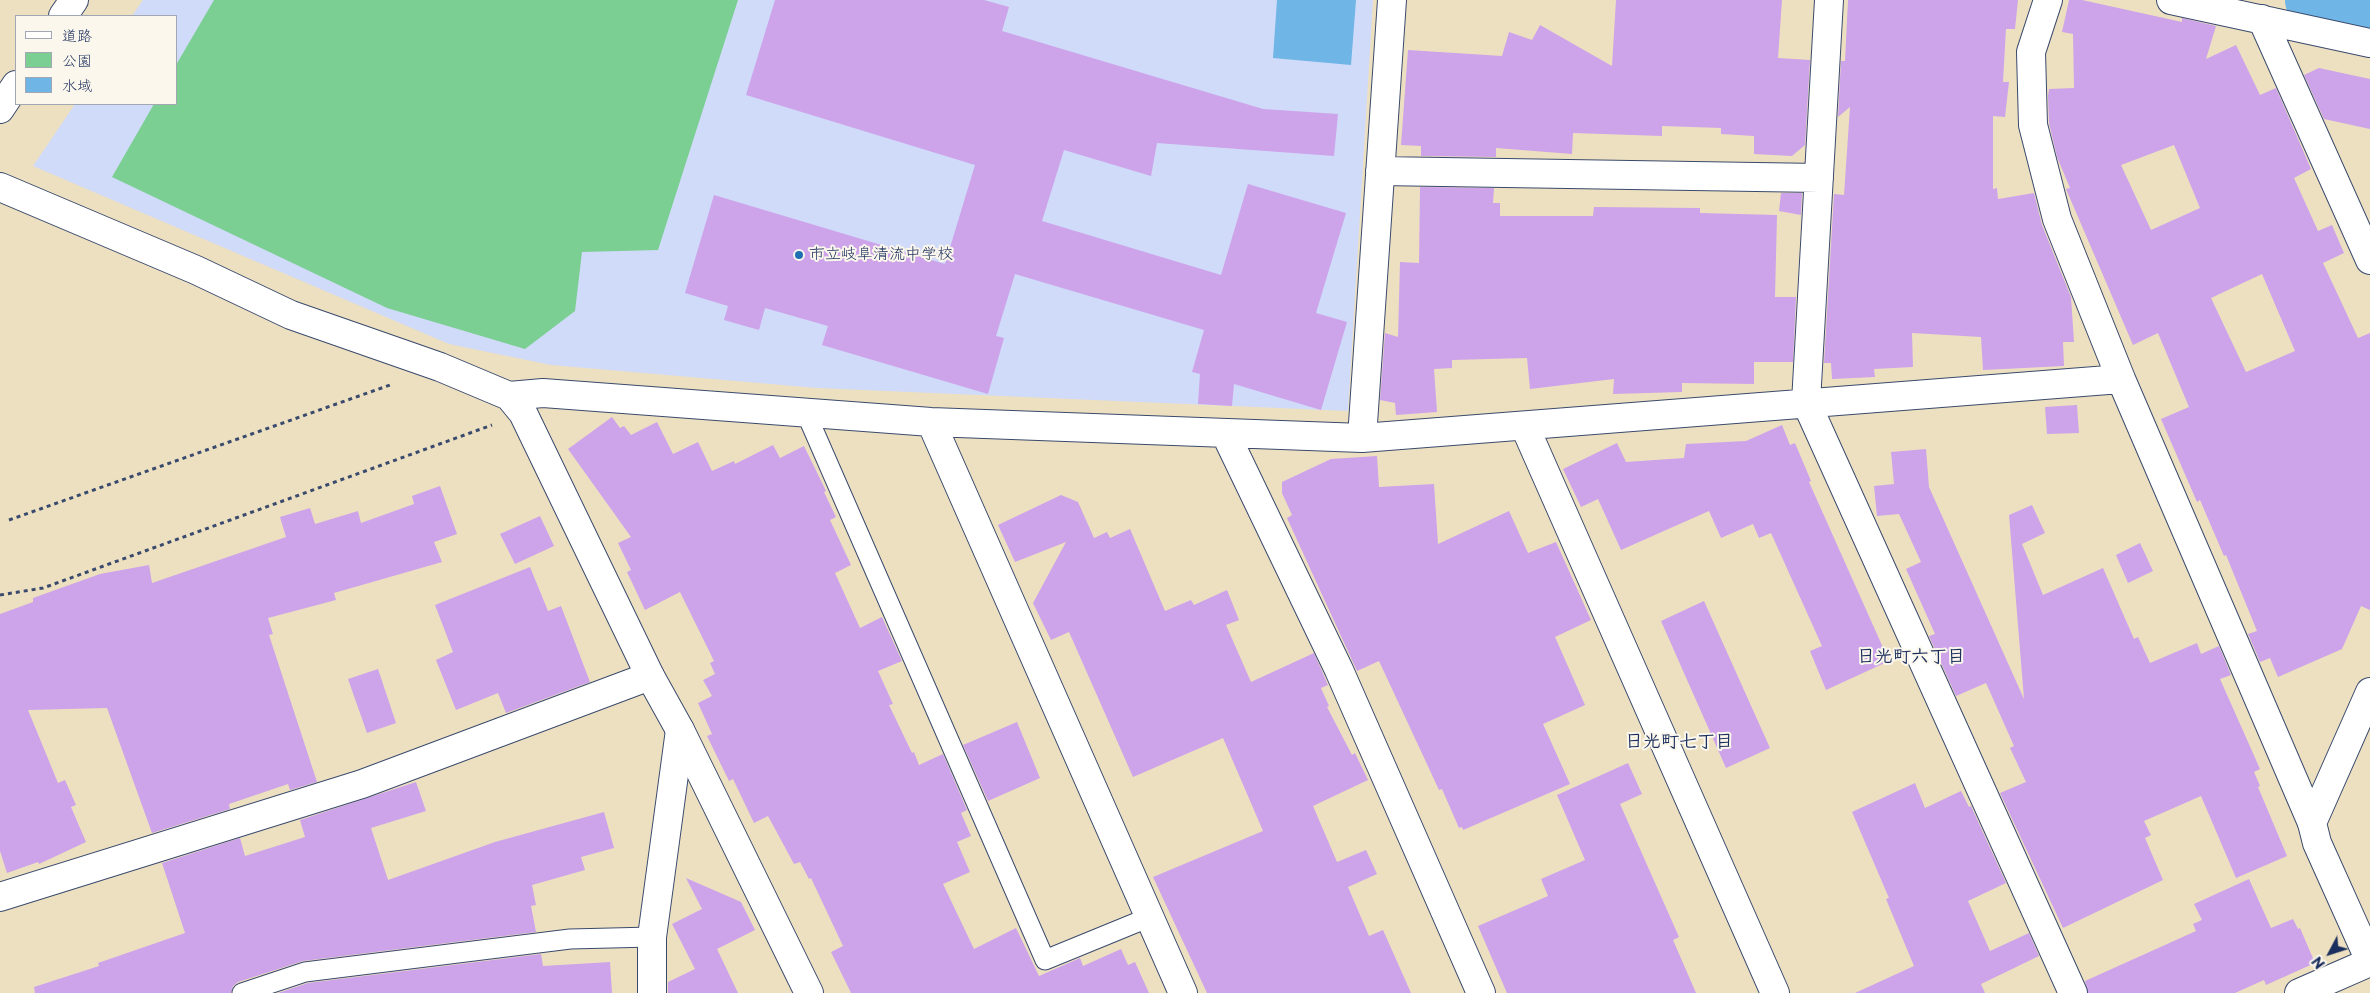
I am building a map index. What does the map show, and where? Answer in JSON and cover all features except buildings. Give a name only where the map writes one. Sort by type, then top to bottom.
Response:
[{"type":"street","points":[[64,15],[74,0]]},
{"type":"street","points":[[1362,438],[1392,0]]},
{"type":"street","points":[[1829,0],[1806,402],[2073,993]]},
{"type":"street","points":[[2048,0],[2031,52],[2033,125],[2057,219],[2121,379],[2312,823],[2317,843],[2370,961],[2299,993]]},
{"type":"street","points":[[2171,0],[2370,43]]},
{"type":"street","points":[[2262,19],[2370,260]]},
{"type":"street","points":[[0,109],[15,86]]},
{"type":"street","points":[[1380,171],[1819,178]]},
{"type":"street","points":[[0,187],[196,270],[291,315],[440,367],[516,405],[650,676],[680,730],[809,993]]},
{"type":"street","points":[[516,405],[543,394],[931,422],[1362,438],[1525,427],[1806,402],[2121,379]]},
{"type":"street","points":[[931,422],[1183,993]]},
{"type":"street","points":[[1525,427],[1775,993]]},
{"type":"street","points":[[1226,434],[1339,670],[1481,993]]},
{"type":"street","points":[[0,897],[362,784],[650,676]]},
{"type":"street","points":[[2312,823],[2370,692]]},
{"type":"street","points":[[652,993],[652,937],[680,730]]},
{"type":"lane","points":[[806,413],[1045,960],[1150,917]]},
{"type":"lane","points":[[242,993],[305,972],[570,939],[652,937]]},
{"type":"path","points":[[9,520],[393,384]]},
{"type":"path","points":[[0,595],[43,588],[516,405]]},
{"type":"shaded area","name":"市立岐阜清流中学校","points":[[143,0],[1373,0],[1348,411],[817,388],[551,365],[449,344],[33,166],[74,105],[178,105],[178,15],[133,15]]},
{"type":"green space","points":[[214,0],[738,0],[658,250],[582,252],[575,311],[525,349],[387,308],[112,177],[153,105],[178,105],[178,62]]},
{"type":"water","points":[[1277,0],[1356,0],[1351,65],[1273,58]]},
{"type":"waterway","points":[[2316,0],[2370,12]]},
{"type":"place","name":"市立岐阜清流中学校","points":[[799,255]]},
{"type":"district","name":"日光町六丁目","points":[[1911,657]]},
{"type":"district","name":"日光町七丁目","points":[[1679,742]]}]
